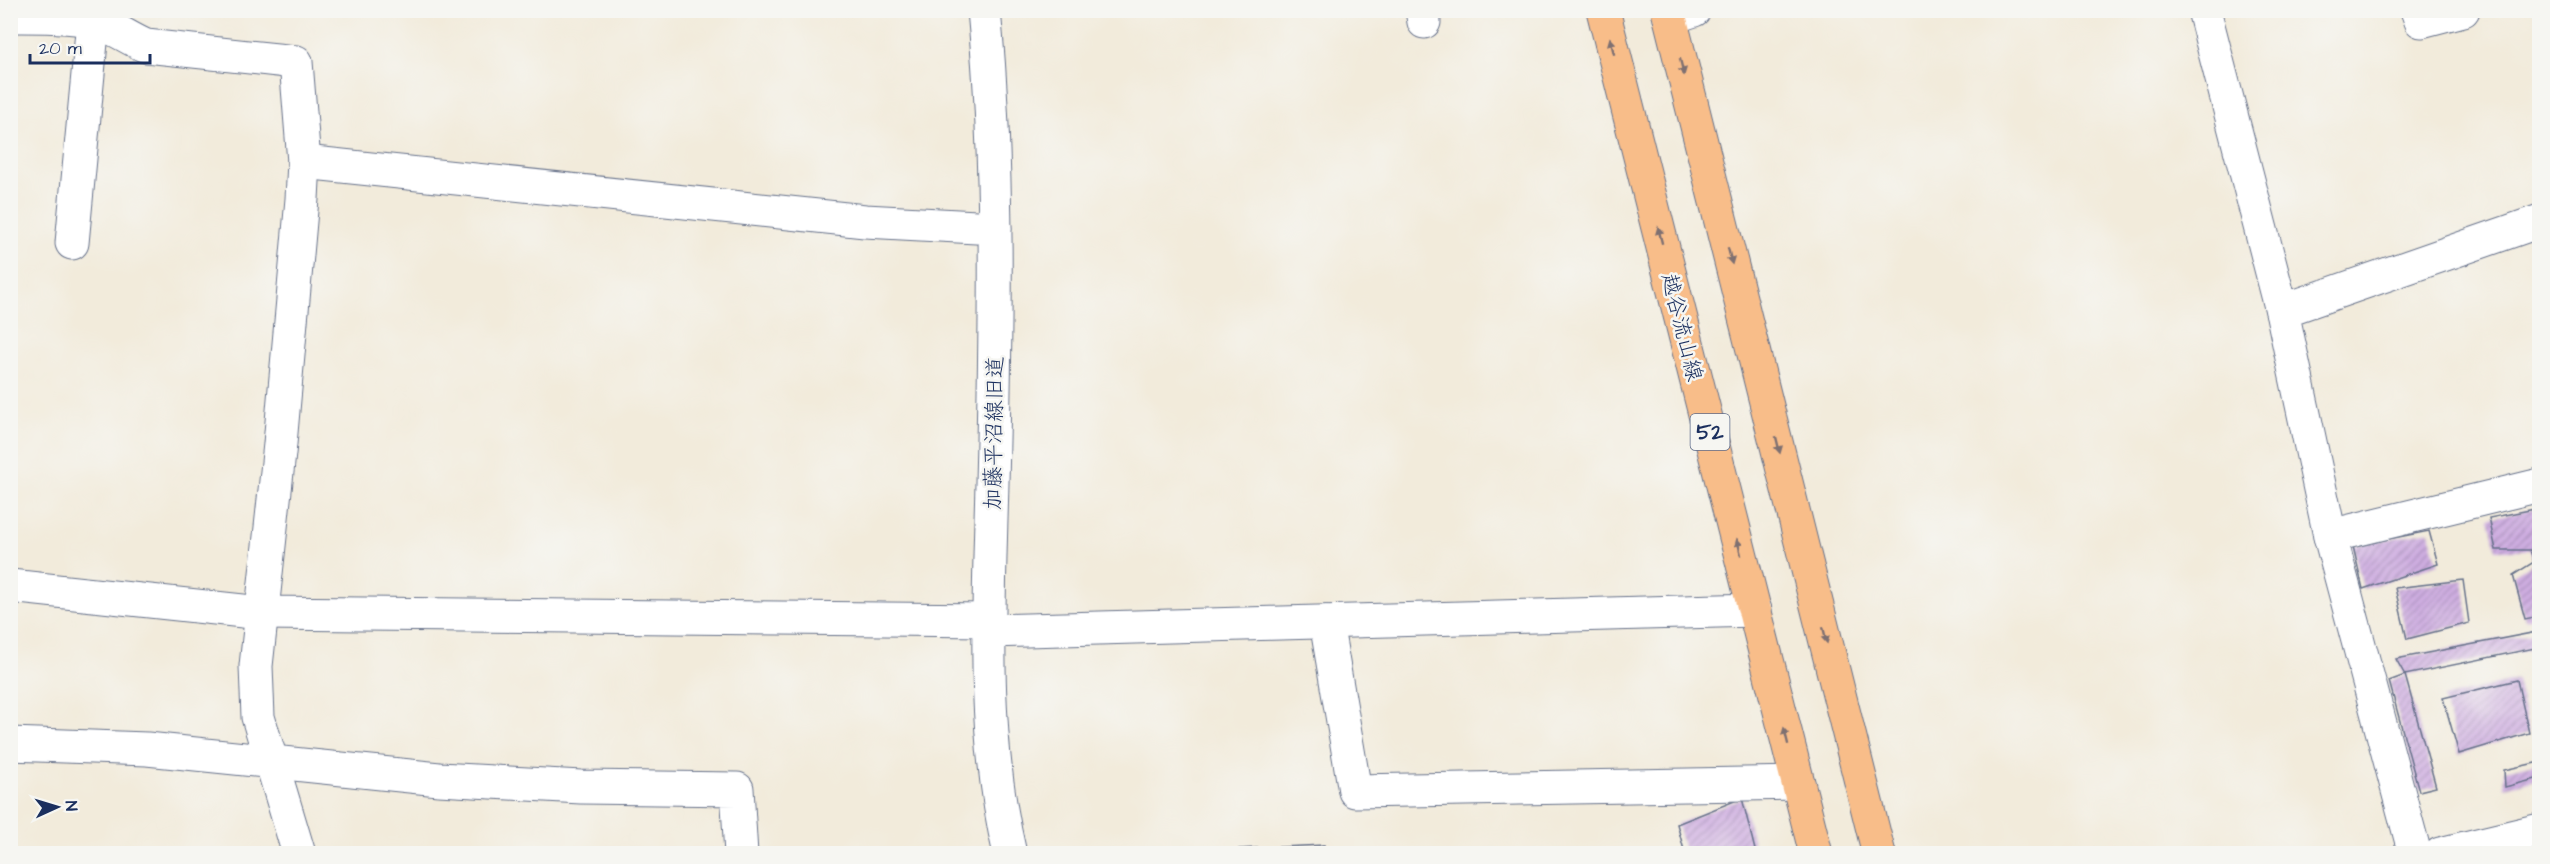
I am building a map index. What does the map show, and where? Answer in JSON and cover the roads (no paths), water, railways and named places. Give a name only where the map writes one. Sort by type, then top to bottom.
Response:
[{"type":"main road","name":"越谷流山線","points":[[1603,10],[1816,854]]},
{"type":"main road","points":[[1677,13],[1880,854]]},
{"type":"street","name":"加藤平沼線旧道","points":[[984,10],[988,52],[995,228],[989,625],[990,707],[995,760],[1010,854]]},
{"type":"street","points":[[2204,10],[2282,311],[2330,536],[2415,854]]},
{"type":"street","points":[[2417,10],[2421,21],[2463,10]]},
{"type":"street","points":[[10,16],[110,21],[132,40],[146,46],[296,63],[304,162],[280,444],[256,666],[258,717],[299,854]]},
{"type":"street","points":[[72,243],[110,21]]},
{"type":"street","points":[[304,162],[865,221],[995,228]]},
{"type":"street","points":[[2282,311],[2540,221]]},
{"type":"street","points":[[2330,536],[2540,485]]},
{"type":"street","points":[[10,586],[262,613],[989,625],[1326,622],[1755,610]]},
{"type":"street","points":[[1326,622],[1355,792],[1798,783]]},
{"type":"street","points":[[10,744],[147,749],[439,779],[581,787],[737,789],[741,854]]},
{"type":"street","points":[[2440,854],[2540,830]]}]
